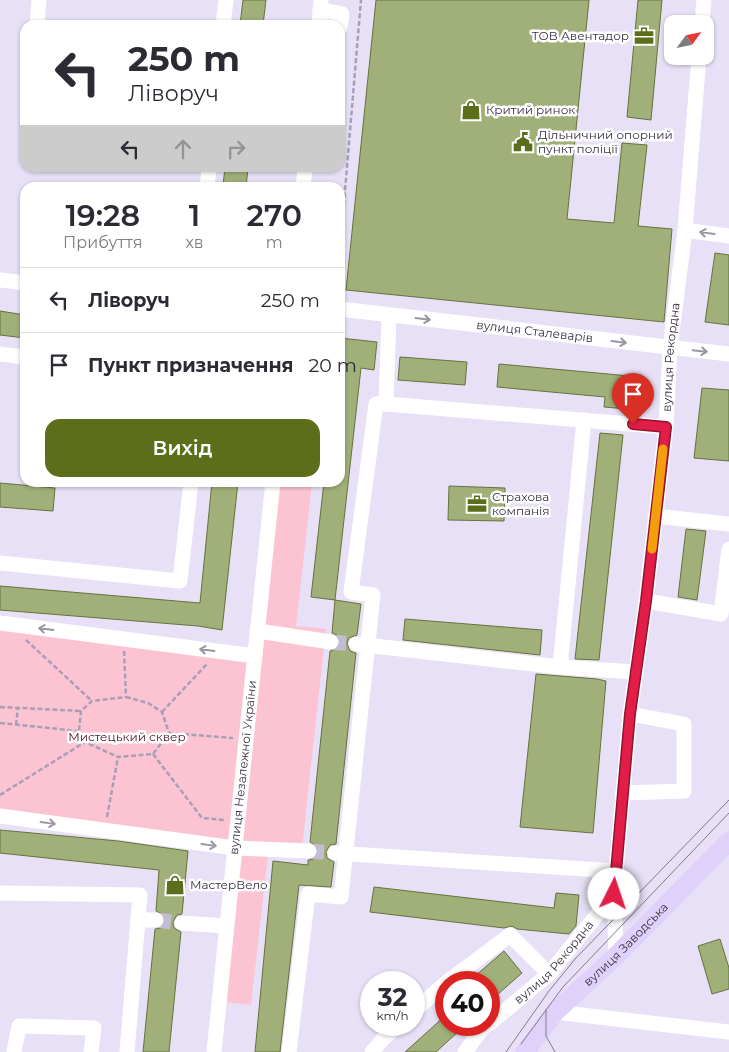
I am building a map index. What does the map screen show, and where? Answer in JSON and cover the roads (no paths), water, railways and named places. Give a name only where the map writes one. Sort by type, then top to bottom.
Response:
[{"type":"main road","name":"вулиця Заводська","points":[[525,1052],[556,1012],[616,956],[729,841]]},
{"type":"street","points":[[37,20],[39,0]]},
{"type":"street","points":[[224,20],[226,0]]},
{"type":"street","points":[[703,15],[704,0]]},
{"type":"street","points":[[320,12],[342,14],[341,20]]},
{"type":"street","name":"вулиця Рекордна","points":[[616,956],[614,894],[630,714],[646,601],[666,427],[670,348],[685,230],[698,65]]},
{"type":"street","points":[[685,230],[729,236]]},
{"type":"street","points":[[0,280],[20,282]]},
{"type":"street","name":"вулиця Сталеварів","points":[[345,310],[729,354]]},
{"type":"street","points":[[386,404],[389,314]]},
{"type":"street","points":[[0,354],[20,356]]},
{"type":"street","points":[[289,1052],[308,894],[341,897],[340,854],[362,645],[373,595],[351,592],[376,404],[666,427]]},
{"type":"street","points":[[560,667],[584,420]]},
{"type":"street","points":[[0,563],[180,581],[190,487]]},
{"type":"street","name":"вулиця Незалежної України","points":[[214,1052],[272,487]]},
{"type":"street","points":[[655,516],[729,524]]},
{"type":"street","points":[[646,601],[721,614],[729,549]]},
{"type":"street","points":[[4,623],[255,656]]},
{"type":"street","points":[[258,631],[331,642]]},
{"type":"street","points":[[362,645],[560,667],[635,672]]},
{"type":"street","points":[[623,793],[684,791],[684,724],[630,714]]},
{"type":"street","points":[[0,816],[235,848],[309,851]]},
{"type":"street","points":[[340,854],[616,871]]},
{"type":"street","points":[[0,893],[140,895],[127,1052]]},
{"type":"street","name":"вулиця Рекордна","points":[[500,1014],[549,974],[614,894]]},
{"type":"street","points":[[138,920],[156,920]]},
{"type":"street","points":[[182,923],[226,926]]},
{"type":"street","points":[[462,971],[510,935],[549,974]]},
{"type":"street","points":[[425,1001],[435,993]]},
{"type":"street","points":[[556,1012],[729,1032]]},
{"type":"street","points":[[14,1052],[19,1026],[94,1028],[92,1052]]},
{"type":"street","points":[[372,1052],[386,1036]]},
{"type":"street","name":"вулиця Рекордна","points":[[465,1052],[477,1036]]},
{"type":"tunnel","points":[[331,642],[356,644]]},
{"type":"tunnel","points":[[309,851],[335,853]]},
{"type":"tunnel","points":[[156,920],[182,923]]},
{"type":"tram line","points":[[506,1052],[549,991],[575,959],[729,800]]},
{"type":"tram line","points":[[521,1044],[563,987],[729,813]]},
{"type":"tram line","points":[[546,1010],[546,1036],[555,1052]]},
{"type":"place","name":"ТОВ Авентадор","points":[[644,36]]},
{"type":"place","name":"Критий ринок","points":[[471,110]]},
{"type":"place","name":"Дільничний опорний пункт поліції","points":[[523,142]]},
{"type":"place","name":"Страхова компанія","points":[[477,504]]},
{"type":"place","name":"МастерВело","points":[[175,885]]},
{"type":"park label","name":"Мистецький сквер","points":[[127,737]]}]
